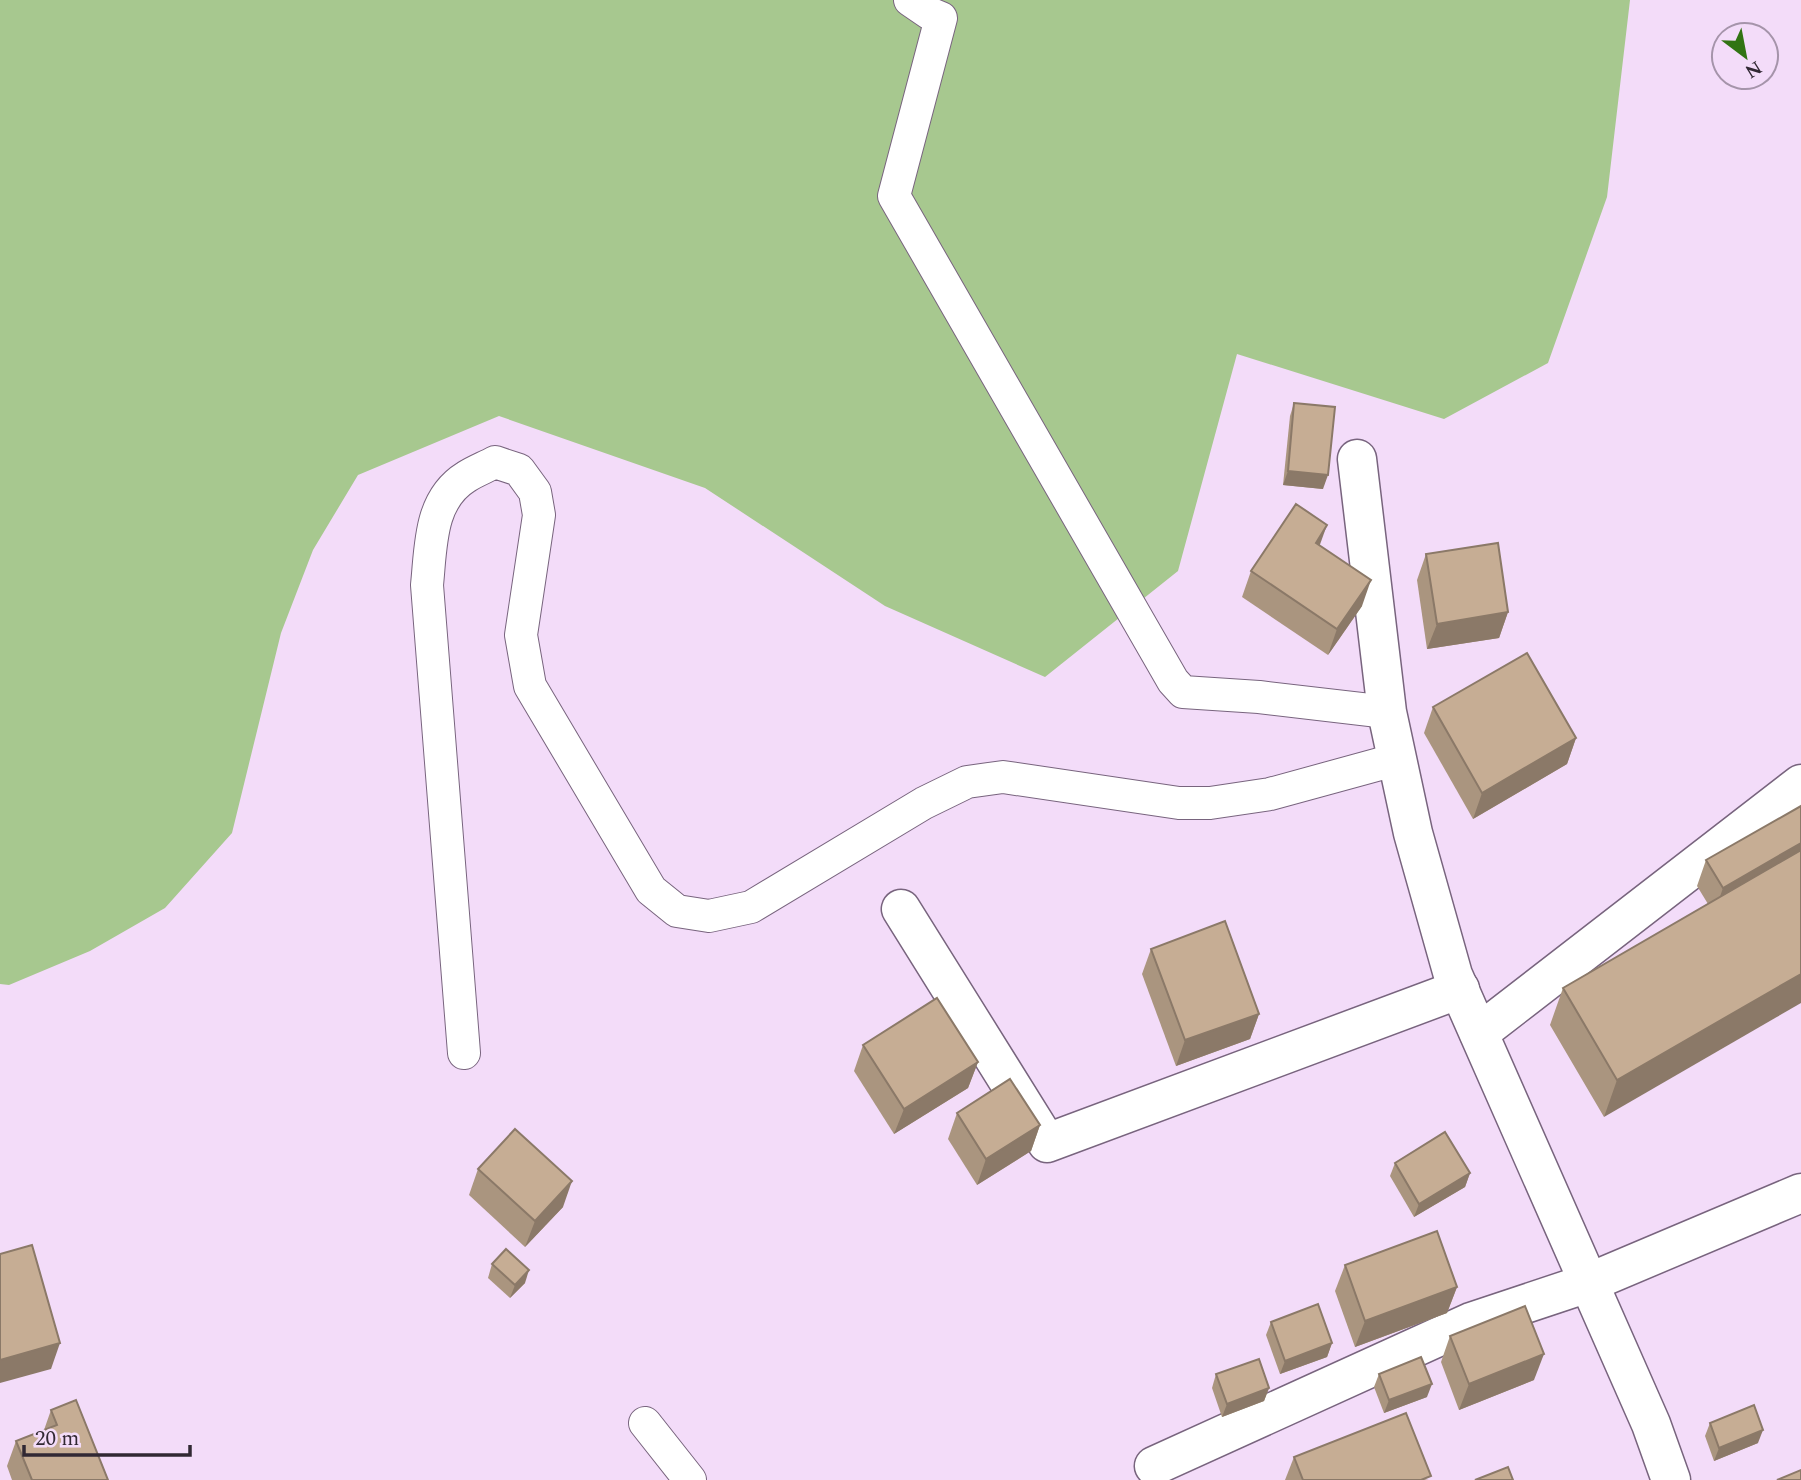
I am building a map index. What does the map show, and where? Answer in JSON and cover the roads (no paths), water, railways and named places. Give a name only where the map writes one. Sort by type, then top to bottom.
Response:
[{"type":"street","points":[[1357,459],[1387,712],[1413,833],[1453,975],[1651,1424],[1671,1480]]},
{"type":"street","points":[[1479,1033],[1800,787]]},
{"type":"street","points":[[901,909],[1048,1143],[1460,989]]},
{"type":"street","points":[[1154,1466],[1471,1322],[1588,1283],[1801,1193]]},
{"type":"lane","points":[[910,0],[941,18],[894,196],[1173,681],[1183,692],[1259,697],[1387,712]]},
{"type":"lane","points":[[464,1053],[427,585],[435,515],[451,489],[465,477],[495,462],[519,470],[535,492],[539,515],[521,635],[530,686],[651,890],[677,911],[709,916],[751,907],[924,803],[967,782],[1003,777],[1179,803],[1210,803],[1270,794],[1398,759]]},
{"type":"lane","points":[[645,1423],[690,1480]]}]
